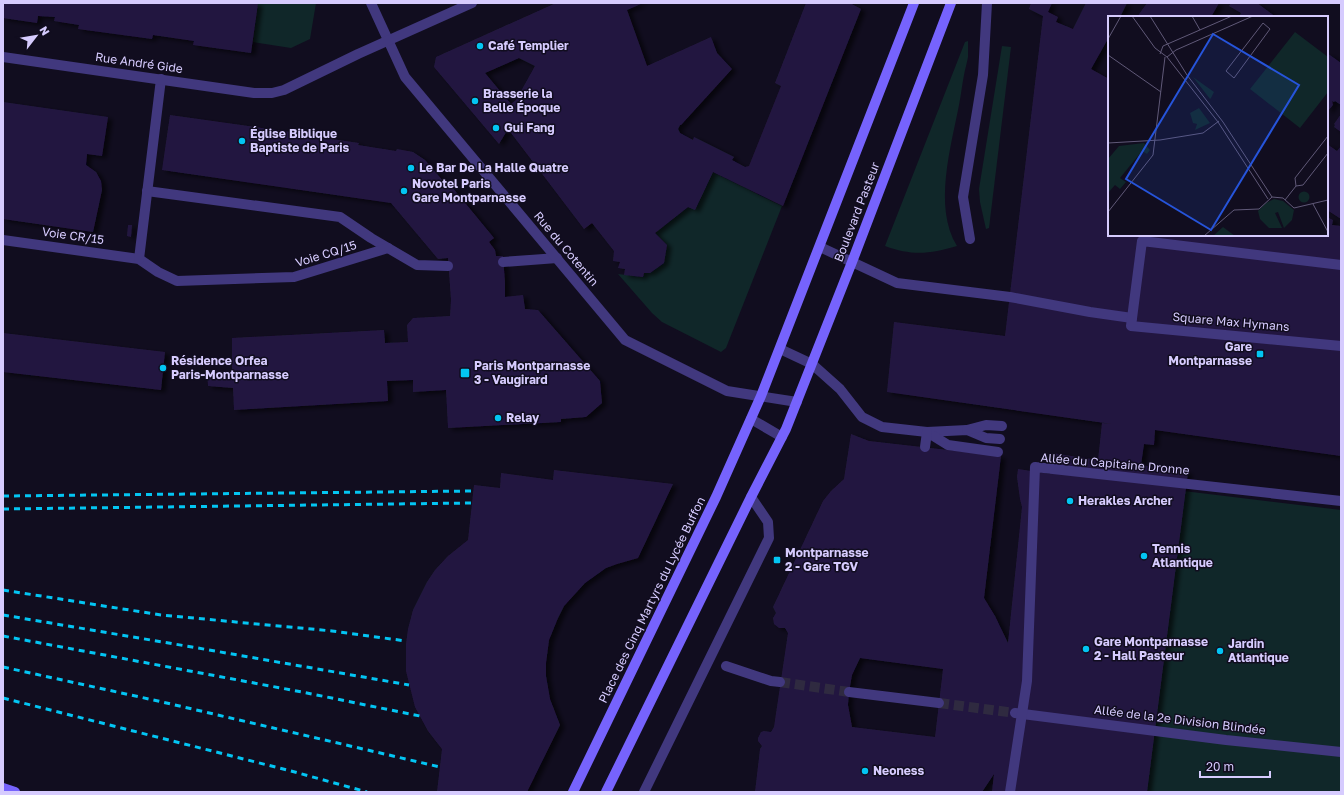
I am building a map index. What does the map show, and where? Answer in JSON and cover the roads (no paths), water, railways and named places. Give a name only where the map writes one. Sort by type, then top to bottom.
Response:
[{"type":"main road","name":"Boulevard Pasteur","points":[[751,419],[762,396],[914,3]]},
{"type":"main road","name":"Boulevard Pasteur","points":[[784,433],[852,262],[951,3]]},
{"type":"main road","name":"Place des Cinq Martyrs du Lycée Buffon","points":[[573,792],[716,497],[751,419]]},
{"type":"main road","points":[[606,792],[784,433]]},
{"type":"main road","points":[[3,788],[15,792]]},
{"type":"street","name":"Rue du Cotentin","points":[[371,3],[405,77],[625,340],[727,391],[797,402]]},
{"type":"street","name":"Rue André Gide","points":[[3,57],[254,93],[272,93],[284,90],[472,3]]},
{"type":"street","points":[[970,239],[963,197],[983,75],[987,3]]},
{"type":"street","points":[[139,259],[161,79]]},
{"type":"street","points":[[147,192],[340,217],[388,248],[418,265],[448,266]]},
{"type":"street","name":"Voie CR/15","points":[[3,240],[139,259]]},
{"type":"street","points":[[820,247],[897,283],[1010,297],[1090,312],[1133,316],[1142,241],[1341,265]]},
{"type":"street","name":"Voie CQ/15","points":[[139,259],[158,272],[177,281],[294,277],[388,248]]},
{"type":"street","points":[[503,262],[557,258]]},
{"type":"street","name":"Square Max Hymans","points":[[1133,316],[1131,326],[1341,346]]},
{"type":"street","points":[[780,349],[812,364],[840,389],[862,417],[882,427],[927,432],[967,430],[986,425],[1002,426]]},
{"type":"street","points":[[751,419],[784,433]]},
{"type":"street","points":[[967,430],[986,438],[1000,439]]},
{"type":"street","points":[[925,447],[927,432]]},
{"type":"street","points":[[927,432],[948,448],[998,452]]},
{"type":"street","name":"Allée du Capitaine Dronne","points":[[1018,713],[1027,681],[1035,467],[1341,502]]},
{"type":"street","points":[[644,792],[769,538],[768,522],[751,497]]},
{"type":"street","points":[[726,666],[771,681],[780,682]]},
{"type":"street","points":[[848,692],[939,703]]},
{"type":"street","points":[[1010,792],[1018,713]]},
{"type":"street","name":"Allée de la 2e Division Blindée","points":[[1018,713],[1218,739],[1341,752]]},
{"type":"tunnel","points":[[780,682],[849,692]]},
{"type":"tunnel","points":[[939,703],[1015,713]]},
{"type":"railway","points":[[3,496],[473,491]]},
{"type":"railway","points":[[3,509],[472,503]]},
{"type":"railway","points":[[3,590],[161,615],[332,631],[406,641]]},
{"type":"railway","points":[[3,615],[409,685]]},
{"type":"railway","points":[[3,636],[302,692],[420,716]]},
{"type":"railway","points":[[3,667],[158,701],[440,767]]},
{"type":"railway","points":[[3,698],[291,771],[367,792]]},
{"type":"place","name":"Café Templier","points":[[480,46]]},
{"type":"place","name":"Brasserie la Belle Époque","points":[[475,101]]},
{"type":"place","name":"Gui Fang","points":[[496,128]]},
{"type":"place","name":"Église Biblique Baptiste de Paris","points":[[242,141]]},
{"type":"place","name":"Le Bar De La Halle Quatre","points":[[411,168]]},
{"type":"place","name":"Novotel Paris Gare Montparnasse","points":[[404,191]]},
{"type":"place","name":"Gare Montparnasse","points":[[1260,354]]},
{"type":"place","name":"Résidence Orfea Paris-Montparnasse","points":[[163,368]]},
{"type":"place","name":"Paris Montparnasse 3 - Vaugirard","points":[[465,373]]},
{"type":"place","name":"Relay","points":[[498,418]]},
{"type":"place","name":"Herakles Archer","points":[[1070,501]]},
{"type":"place","name":"Tennis Atlantique","points":[[1144,556]]},
{"type":"place","name":"Montparnasse 2 - Gare TGV","points":[[777,560]]},
{"type":"place","name":"Gare Montparnasse 2 - Hall Pasteur","points":[[1086,649]]},
{"type":"place","name":"Jardin Atlantique","points":[[1220,651]]},
{"type":"place","name":"Neoness","points":[[865,771]]}]
